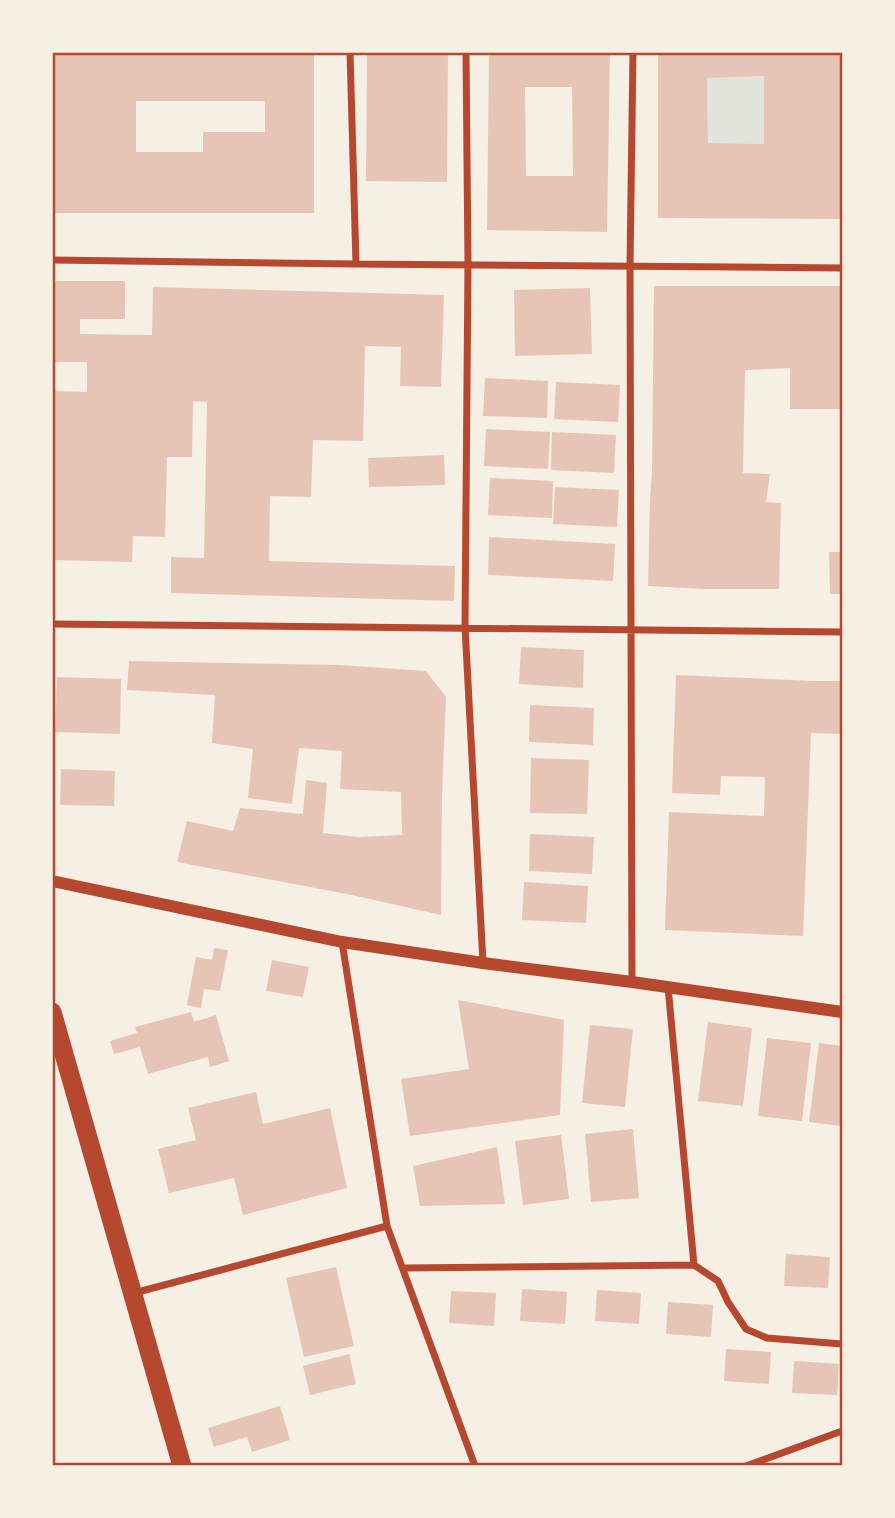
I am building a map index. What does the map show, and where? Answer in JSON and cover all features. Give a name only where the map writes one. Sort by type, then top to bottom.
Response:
[{"type":"highway","points":[[52,1012],[182,1465]]},
{"type":"street","points":[[350,52],[356,264]]},
{"type":"street","points":[[466,52],[468,264],[465,627],[483,963]]},
{"type":"street","points":[[632,982],[630,266],[633,52]]},
{"type":"street","points":[[52,260],[842,268]]},
{"type":"street","points":[[52,624],[842,632]]},
{"type":"street","points":[[52,881],[342,942],[842,1012]]},
{"type":"street","points":[[342,942],[387,1226],[475,1465]]},
{"type":"street","points":[[668,987],[694,1265]]},
{"type":"street","points":[[132,1294],[387,1226]]},
{"type":"street","points":[[402,1268],[694,1265],[718,1280],[728,1302],[746,1329],[767,1338],[842,1344]]},
{"type":"street","points":[[746,1465],[842,1431]]},
{"type":"shaded area","points":[[764,76],[764,144],[708,143],[707,78]]},
{"type":"building","points":[[52,52],[314,52],[314,213],[52,213]],"holes":[[[136,101],[265,101],[265,132],[203,132],[203,152],[136,152]]]},
{"type":"building","points":[[367,52],[448,52],[447,182],[366,181]]},
{"type":"building","points":[[489,52],[610,52],[607,232],[487,230]],"holes":[[[525,87],[572,87],[573,176],[526,176]]]},
{"type":"building","points":[[658,52],[842,52],[842,219],[658,218]],"holes":[[[764,76],[764,144],[708,143],[707,78]]]},
{"type":"building","points":[[52,281],[125,281],[125,319],[80,319],[80,334],[152,335],[153,287],[444,295],[441,387],[400,386],[401,347],[365,346],[363,441],[313,440],[311,497],[270,496],[269,561],[455,566],[454,601],[171,593],[171,557],[204,558],[207,402],[193,401],[192,457],[167,457],[165,537],[133,536],[132,562],[52,560],[52,391],[87,392],[87,362],[52,362]]},
{"type":"building","points":[[654,286],[842,286],[841,409],[790,409],[790,368],[745,370],[743,473],[770,474],[766,502],[781,503],[779,589],[648,586]]},
{"type":"building","points":[[590,288],[592,354],[515,356],[514,290]]},
{"type":"building","points":[[485,378],[548,381],[547,418],[483,416]]},
{"type":"building","points":[[556,382],[620,385],[618,422],[554,419]]},
{"type":"building","points":[[486,429],[550,432],[548,469],[484,466]]},
{"type":"building","points":[[552,432],[616,435],[614,473],[551,470]]},
{"type":"building","points":[[444,455],[445,485],[369,487],[368,458]]},
{"type":"building","points":[[490,478],[553,481],[552,518],[488,515]]},
{"type":"building","points":[[555,487],[619,490],[617,527],[553,524]]},
{"type":"building","points":[[489,537],[615,544],[613,581],[488,575]]},
{"type":"building","points":[[829,552],[842,552],[842,594],[830,594]]},
{"type":"building","points":[[521,647],[584,650],[583,688],[519,684]]},
{"type":"building","points":[[129,661],[339,665],[426,671],[446,697],[441,915],[177,862],[187,821],[233,831],[240,808],[303,814],[306,780],[327,783],[323,833],[358,837],[402,835],[401,792],[340,789],[342,751],[299,748],[292,804],[248,798],[253,749],[212,743],[215,695],[127,690]]},
{"type":"building","points":[[676,675],[842,681],[842,734],[811,733],[803,936],[665,930],[669,812],[764,816],[765,777],[721,776],[720,795],[672,793]]},
{"type":"building","points":[[57,677],[121,679],[120,734],[55,732]]},
{"type":"building","points":[[530,705],[594,708],[593,745],[529,742]]},
{"type":"building","points":[[531,758],[589,760],[587,814],[530,813]]},
{"type":"building","points":[[61,769],[115,771],[114,806],[60,805]]},
{"type":"building","points":[[530,834],[594,837],[592,874],[529,871]]},
{"type":"building","points":[[524,882],[588,886],[586,923],[522,920]]},
{"type":"building","points":[[214,948],[228,950],[220,991],[204,989],[201,1008],[187,1005],[196,957],[212,960]]},
{"type":"building","points":[[272,960],[309,967],[303,997],[266,991]]},
{"type":"building","points":[[458,1000],[564,1020],[560,1115],[410,1136],[401,1079],[469,1069]]},
{"type":"building","points":[[191,1012],[194,1022],[216,1015],[229,1061],[210,1067],[208,1057],[148,1074],[140,1047],[114,1054],[110,1041],[137,1033],[135,1027]]},
{"type":"building","points":[[708,1022],[752,1028],[743,1106],[698,1101]]},
{"type":"building","points":[[590,1025],[633,1029],[625,1107],[582,1103]]},
{"type":"building","points":[[767,1038],[811,1043],[802,1121],[758,1116]]},
{"type":"building","points":[[819,1043],[842,1046],[842,1126],[809,1122]]},
{"type":"building","points":[[256,1092],[263,1124],[330,1108],[347,1188],[243,1215],[234,1178],[169,1193],[158,1149],[196,1140],[188,1108]]},
{"type":"building","points":[[633,1129],[639,1198],[591,1202],[585,1134]]},
{"type":"building","points":[[561,1135],[569,1199],[523,1205],[515,1141]]},
{"type":"building","points":[[497,1147],[505,1204],[420,1206],[413,1166]]},
{"type":"building","points":[[786,1254],[830,1257],[828,1288],[784,1286]]},
{"type":"building","points":[[336,1267],[354,1346],[304,1357],[286,1278]]},
{"type":"building","points":[[522,1289],[567,1292],[565,1324],[520,1321]]},
{"type":"building","points":[[597,1290],[641,1293],[639,1324],[595,1321]]},
{"type":"building","points":[[451,1291],[496,1293],[494,1326],[449,1323]]},
{"type":"building","points":[[668,1302],[713,1305],[711,1337],[666,1334]]},
{"type":"building","points":[[726,1349],[771,1352],[769,1384],[724,1381]]},
{"type":"building","points":[[349,1354],[356,1384],[310,1395],[303,1366]]},
{"type":"building","points":[[794,1361],[839,1364],[837,1395],[792,1393]]},
{"type":"building","points":[[280,1406],[290,1440],[252,1452],[247,1437],[214,1447],[208,1428]]}]
